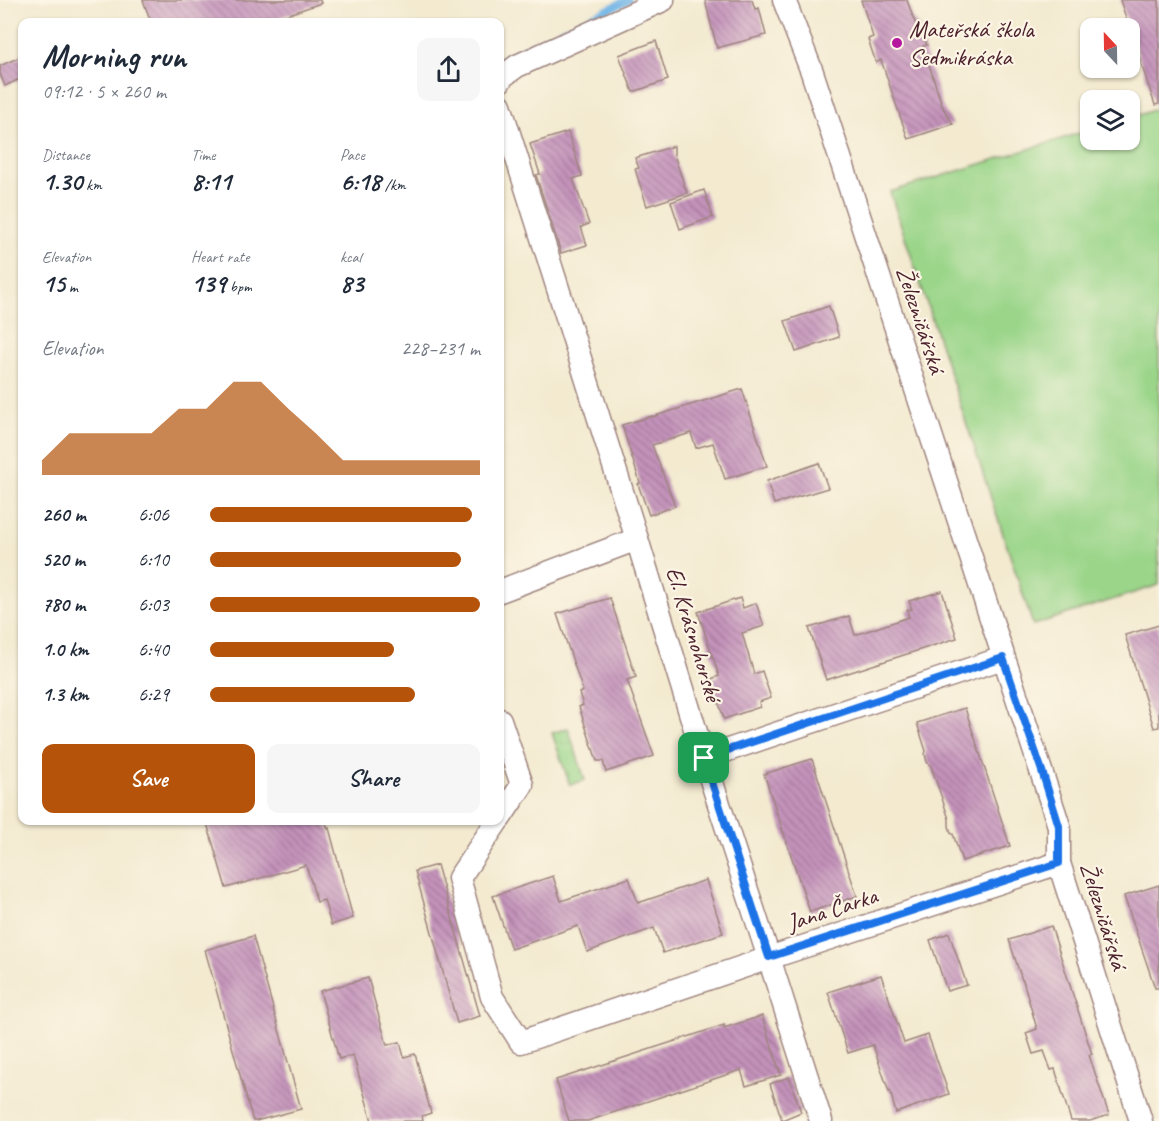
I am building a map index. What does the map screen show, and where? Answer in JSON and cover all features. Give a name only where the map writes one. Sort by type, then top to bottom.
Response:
[{"type":"street","points":[[504,76],[517,66],[663,0]]},
{"type":"street","name":"Železničářská","points":[[784,0],[819,95],[1042,771],[1059,826],[1059,863],[1141,1121]]},
{"type":"street","name":"El. Krásnohorské","points":[[504,118],[704,758],[821,1121]]},
{"type":"street","points":[[504,589],[637,539]]},
{"type":"street","points":[[704,758],[1003,658]]},
{"type":"street","points":[[504,732],[522,785],[504,812]]},
{"type":"street","name":"Jana Čarka","points":[[495,825],[459,878],[492,997],[521,1042],[769,957],[1059,863]]},
{"type":"green space","points":[[1159,108],[1159,585],[1033,625],[890,192],[1080,133],[1080,150],[1140,150],[1140,115]]},
{"type":"green space","points":[[568,728],[585,780],[570,785],[552,733]]},
{"type":"building","points":[[143,0],[320,0],[321,3],[278,18],[150,18]]},
{"type":"building","points":[[705,0],[752,0],[755,9],[759,8],[766,35],[717,48]]},
{"type":"building","points":[[861,0],[907,0],[915,23],[917,22],[927,45],[923,46],[943,108],[953,124],[908,139],[881,60],[876,63],[868,39],[873,37]]},
{"type":"building","points":[[1120,0],[1159,0],[1159,104],[1155,105],[1140,60],[1140,18],[1126,18]]},
{"type":"building","points":[[656,41],[668,80],[633,92],[619,55]]},
{"type":"building","points":[[18,58],[18,80],[5,86],[0,74],[0,66]]},
{"type":"building","points":[[568,132],[582,176],[573,179],[589,224],[581,227],[587,245],[561,253],[536,175],[540,174],[530,144]]},
{"type":"building","points":[[674,146],[674,155],[687,193],[647,206],[635,169],[639,168],[635,158]]},
{"type":"building","points":[[704,190],[713,217],[680,229],[671,202]]},
{"type":"building","points":[[829,306],[839,337],[796,352],[785,321]]},
{"type":"building","points":[[742,389],[767,466],[725,479],[713,443],[696,448],[691,433],[652,445],[675,506],[649,515],[622,425]]},
{"type":"building","points":[[819,463],[828,488],[774,504],[767,481]]},
{"type":"building","points":[[942,591],[957,638],[826,680],[809,628],[849,616],[855,635],[909,617],[907,610],[912,609],[909,601]]},
{"type":"building","points":[[610,598],[636,677],[627,680],[654,756],[606,772],[603,761],[597,761],[579,707],[583,705],[579,693],[583,691],[557,614]]},
{"type":"building","points":[[740,598],[743,608],[756,603],[764,626],[742,633],[754,674],[762,671],[771,698],[759,702],[760,707],[724,719],[711,679],[719,676],[698,612]]},
{"type":"building","points":[[1159,625],[1159,727],[1154,728],[1125,635]]},
{"type":"building","points":[[965,708],[1010,846],[962,861],[931,766],[927,762],[917,723]]},
{"type":"building","points":[[812,759],[857,896],[810,912],[764,774]]},
{"type":"building","points":[[207,825],[327,825],[353,918],[331,925],[324,900],[317,902],[306,865],[226,888]]},
{"type":"building","points":[[437,865],[480,1016],[457,1023],[415,871]]},
{"type":"building","points":[[553,876],[561,901],[629,878],[638,903],[706,880],[723,933],[663,953],[654,928],[587,952],[578,926],[511,949],[493,896]]},
{"type":"building","points":[[1159,885],[1159,988],[1155,988],[1124,896]]},
{"type":"building","points":[[1051,926],[1109,1115],[1090,1121],[1071,1121],[1055,1069],[1051,1070],[1044,1051],[1033,1054],[1026,1033],[1037,1029],[1009,940]]},
{"type":"building","points":[[949,933],[967,985],[947,991],[930,940]]},
{"type":"building","points":[[253,936],[301,1109],[256,1121],[253,1121],[205,950]]},
{"type":"building","points":[[881,975],[904,1043],[928,1035],[949,1094],[896,1113],[873,1045],[848,1053],[828,992]]},
{"type":"building","points":[[368,978],[387,1045],[400,1042],[404,1057],[415,1054],[431,1113],[422,1116],[423,1121],[372,1121],[353,1055],[339,1059],[320,991]]},
{"type":"building","points":[[762,1016],[781,1075],[746,1086],[741,1070],[588,1121],[569,1121],[556,1080],[724,1025],[724,1028]]},
{"type":"building","points":[[789,1077],[801,1112],[782,1120],[770,1084]]},
{"type":"waterway","points":[[504,59],[628,0]]},
{"type":"place","name":"Mateřská škola Sedmikráska","points":[[897,43]]},
{"type":"route","points":[[1003,658],[1059,826],[1059,863],[769,957],[704,758],[1003,658]]}]
